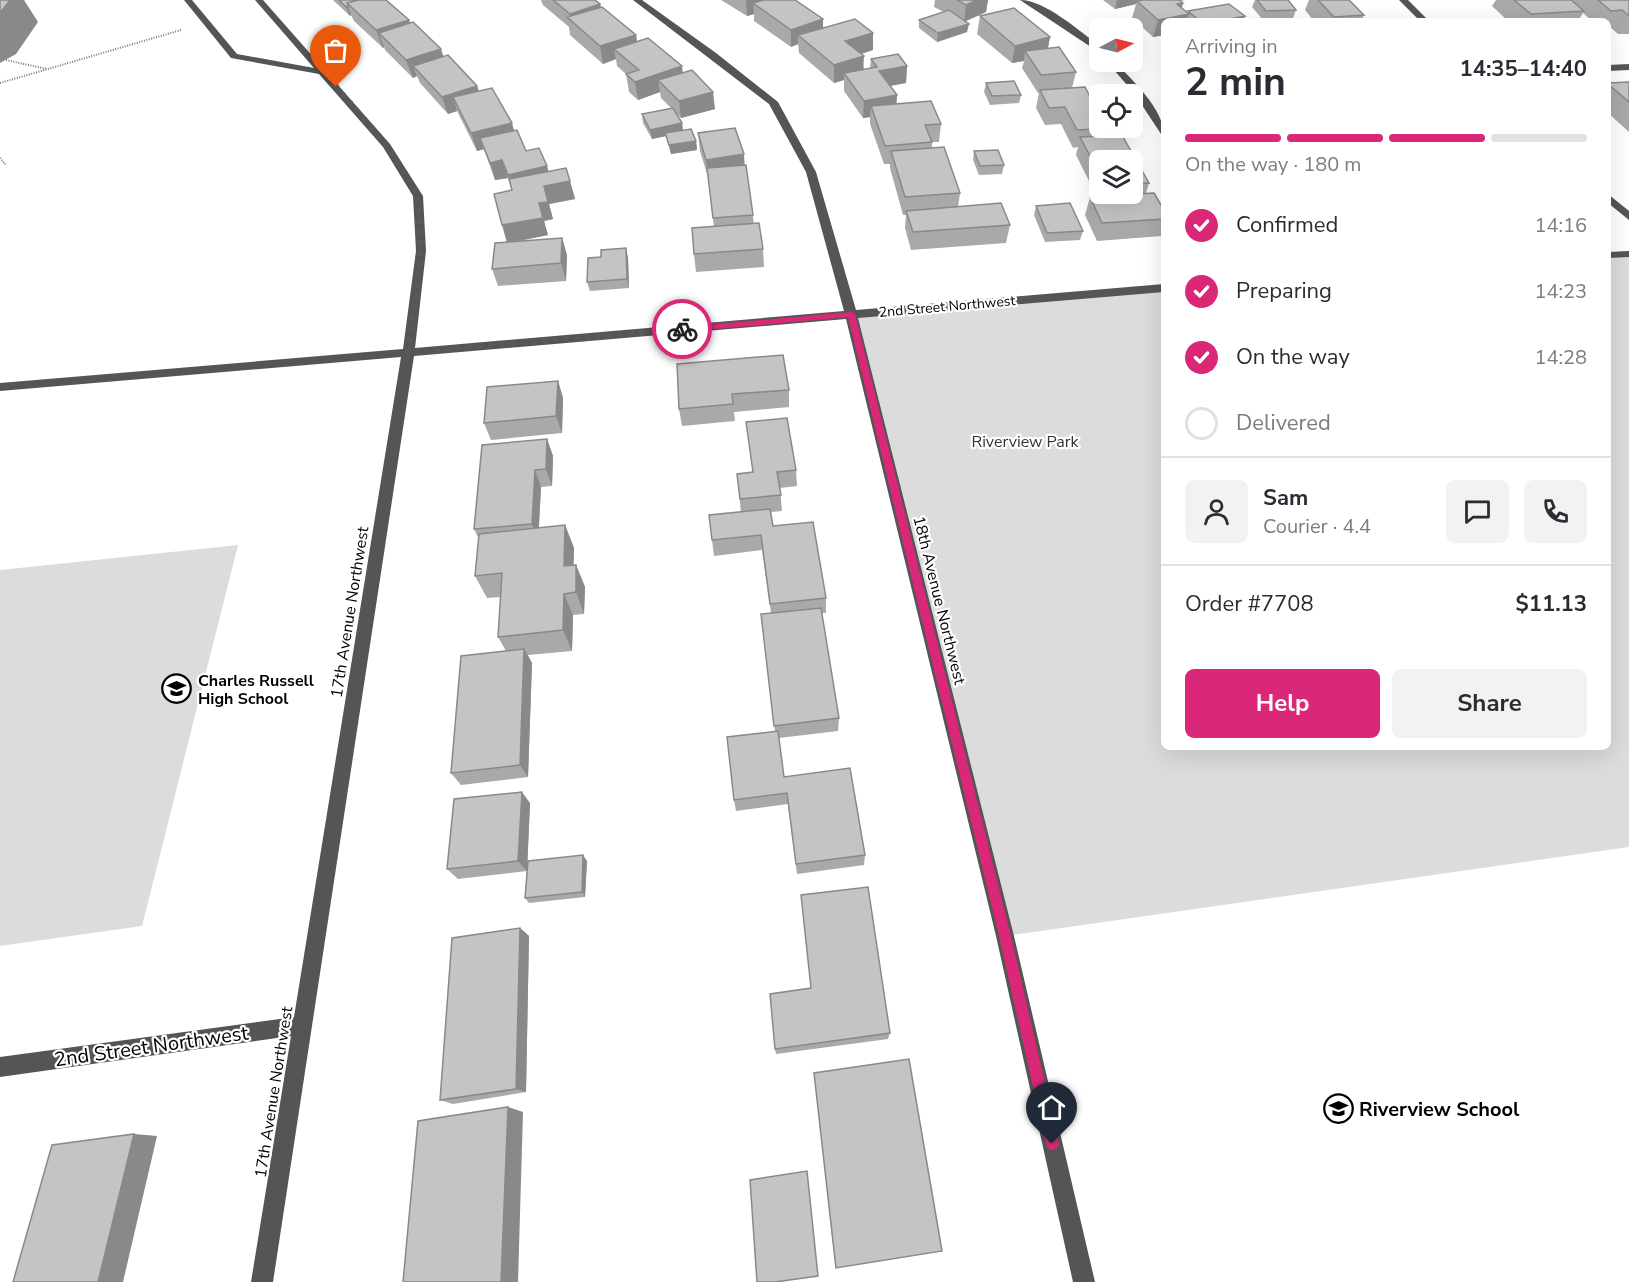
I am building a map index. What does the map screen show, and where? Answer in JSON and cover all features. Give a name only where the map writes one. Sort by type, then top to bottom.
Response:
[{"type":"street","points":[[188,0],[234,56],[322,72]]},
{"type":"street","name":"17th Avenue Northwest","points":[[259,0],[387,146],[418,196],[421,251],[408,353],[262,1282]]},
{"type":"street","name":"18th Avenue Northwest","points":[[637,0],[773,102],[810,172],[851,314],[1005,936],[1084,1282]]},
{"type":"street","points":[[1023,0],[1044,11],[1089,42]]},
{"type":"street","points":[[1403,0],[1422,18]]},
{"type":"street","points":[[1611,68],[1629,67]]},
{"type":"street","points":[[1120,72],[1138,91],[1161,127]]},
{"type":"street","points":[[1611,200],[1629,217]]},
{"type":"street","points":[[1611,255],[1629,254]]},
{"type":"street","name":"2nd Street Northwest","points":[[0,387],[1161,288]]},
{"type":"street","name":"2nd Street Northwest","points":[[0,1067],[302,1025]]},
{"type":"path","points":[[0,83],[207,23]]},
{"type":"path","points":[[6,60],[48,69]]},
{"type":"path","points":[[0,158],[6,165]]},
{"type":"green space","name":"Riverview Park","points":[[1629,254],[1629,847],[1005,936],[851,314],[1161,290],[1161,750],[1611,750],[1611,256]]},
{"type":"green space","points":[[238,545],[142,926],[0,946],[0,570]]},
{"type":"building","points":[[0,0],[10,0],[0,13]]},
{"type":"building","points":[[339,0],[358,0],[347,3],[346,7]]},
{"type":"building","points":[[358,0],[386,0],[409,20],[376,30],[347,3]]},
{"type":"building","points":[[553,0],[595,0],[600,4],[570,14]]},
{"type":"building","points":[[764,0],[795,0],[823,19],[791,30],[753,3]]},
{"type":"building","points":[[957,0],[977,0],[966,5]]},
{"type":"building","points":[[1179,0],[1183,3],[1177,4],[1189,14],[1158,20],[1137,1]]},
{"type":"building","points":[[1257,0],[1288,0],[1296,10],[1266,11]]},
{"type":"building","points":[[1318,0],[1349,0],[1364,15],[1334,17]]},
{"type":"building","points":[[1514,0],[1571,0],[1584,11],[1531,14]]},
{"type":"building","points":[[1598,0],[1629,0],[1629,16],[1622,10],[1611,11]]},
{"type":"building","points":[[1229,4],[1245,16],[1196,18],[1188,11]]},
{"type":"building","points":[[602,7],[636,35],[600,46],[567,17]]},
{"type":"building","points":[[1014,8],[1050,37],[1015,46],[980,16]]},
{"type":"building","points":[[949,10],[969,24],[938,33],[919,20]]},
{"type":"building","points":[[855,19],[873,33],[845,41],[864,56],[834,65],[798,35]]},
{"type":"building","points":[[413,22],[441,49],[406,60],[379,33]]},
{"type":"building","points":[[648,38],[682,66],[635,82],[626,74],[639,70],[614,49]]},
{"type":"building","points":[[1059,47],[1076,72],[1041,75],[1025,51]]},
{"type":"building","points":[[898,54],[907,66],[879,71],[897,95],[864,101],[844,73],[877,67],[871,59]]},
{"type":"building","points":[[448,55],[477,86],[442,97],[413,66]]},
{"type":"building","points":[[692,70],[713,92],[679,101],[658,80]]},
{"type":"building","points":[[1014,81],[1021,95],[992,96],[986,83]]},
{"type":"building","points":[[1629,82],[1629,102],[1611,87],[1611,83]]},
{"type":"building","points":[[1085,87],[1089,94],[1089,129],[1077,130],[1065,107],[1049,108],[1040,90]]},
{"type":"building","points":[[492,88],[512,123],[471,133],[453,97]]},
{"type":"building","points":[[931,101],[941,124],[925,125],[932,142],[885,146],[871,106]]},
{"type":"building","points":[[673,108],[682,123],[650,130],[642,114]]},
{"type":"building","points":[[735,128],[744,154],[706,160],[698,133]]},
{"type":"building","points":[[691,129],[696,141],[669,145],[665,133]]},
{"type":"building","points":[[517,130],[526,151],[539,148],[547,166],[508,175],[502,160],[490,163],[480,138]]},
{"type":"building","points":[[1080,137],[1124,138],[1130,150],[1089,150],[1089,154]]},
{"type":"building","points":[[944,147],[960,193],[905,197],[891,151]]},
{"type":"building","points":[[998,150],[1004,165],[980,166],[974,151]]},
{"type":"building","points":[[746,165],[753,215],[713,218],[707,168]]},
{"type":"building","points":[[566,168],[570,181],[544,186],[548,202],[539,203],[543,218],[502,225],[494,194],[512,190],[509,179]]},
{"type":"building","points":[[1143,172],[1149,183],[1143,183]]},
{"type":"building","points":[[1154,193],[1161,205],[1161,219],[1102,223],[1093,204],[1143,204],[1143,194]]},
{"type":"building","points":[[1001,203],[1010,225],[913,232],[906,211]]},
{"type":"building","points":[[1070,203],[1083,231],[1047,233],[1036,206]]},
{"type":"building","points":[[759,223],[763,249],[694,254],[692,228]]},
{"type":"building","points":[[562,238],[561,263],[492,269],[495,243]]},
{"type":"building","points":[[626,248],[627,279],[587,282],[588,258],[601,257],[601,250]]},
{"type":"building","points":[[783,355],[789,390],[732,394],[733,404],[679,409],[677,364]]},
{"type":"building","points":[[558,381],[556,416],[484,423],[487,387]]},
{"type":"building","points":[[787,418],[796,470],[777,472],[781,495],[740,499],[737,474],[753,472],[746,422]]},
{"type":"building","points":[[547,439],[546,469],[535,470],[532,524],[474,529],[482,445]]},
{"type":"building","points":[[770,509],[773,526],[813,522],[826,598],[770,604],[761,535],[712,540],[709,515]]},
{"type":"building","points":[[565,525],[564,566],[576,565],[576,592],[564,594],[563,630],[498,637],[502,573],[475,576],[479,534]]},
{"type":"building","points":[[821,608],[839,718],[774,726],[761,614]]},
{"type":"building","points":[[524,649],[520,765],[451,773],[461,656]]},
{"type":"building","points":[[778,731],[784,777],[850,768],[865,855],[796,864],[787,793],[734,800],[727,737]]},
{"type":"building","points":[[522,792],[518,861],[447,869],[454,799]]},
{"type":"building","points":[[583,855],[582,892],[525,898],[528,861]]},
{"type":"building","points":[[868,887],[890,1033],[775,1049],[770,994],[811,988],[801,895]]},
{"type":"building","points":[[520,928],[516,1089],[440,1100],[452,938]]},
{"type":"building","points":[[909,1059],[942,1251],[836,1268],[814,1073]]},
{"type":"building","points":[[508,1107],[501,1282],[403,1282],[418,1121]]},
{"type":"building","points":[[134,1134],[98,1282],[13,1282],[52,1145]]},
{"type":"building","points":[[807,1171],[818,1276],[757,1282],[750,1180]]},
{"type":"way so far","points":[[336,87],[387,146],[418,196],[421,251],[408,353],[682,329]]},
{"type":"place","name":"Charles Russell High School","points":[[177,689]]},
{"type":"place","name":"Riverview School","points":[[1338,1109]]},
{"type":"route","points":[[682,329],[851,314],[1005,936],[1052,1144]]}]
